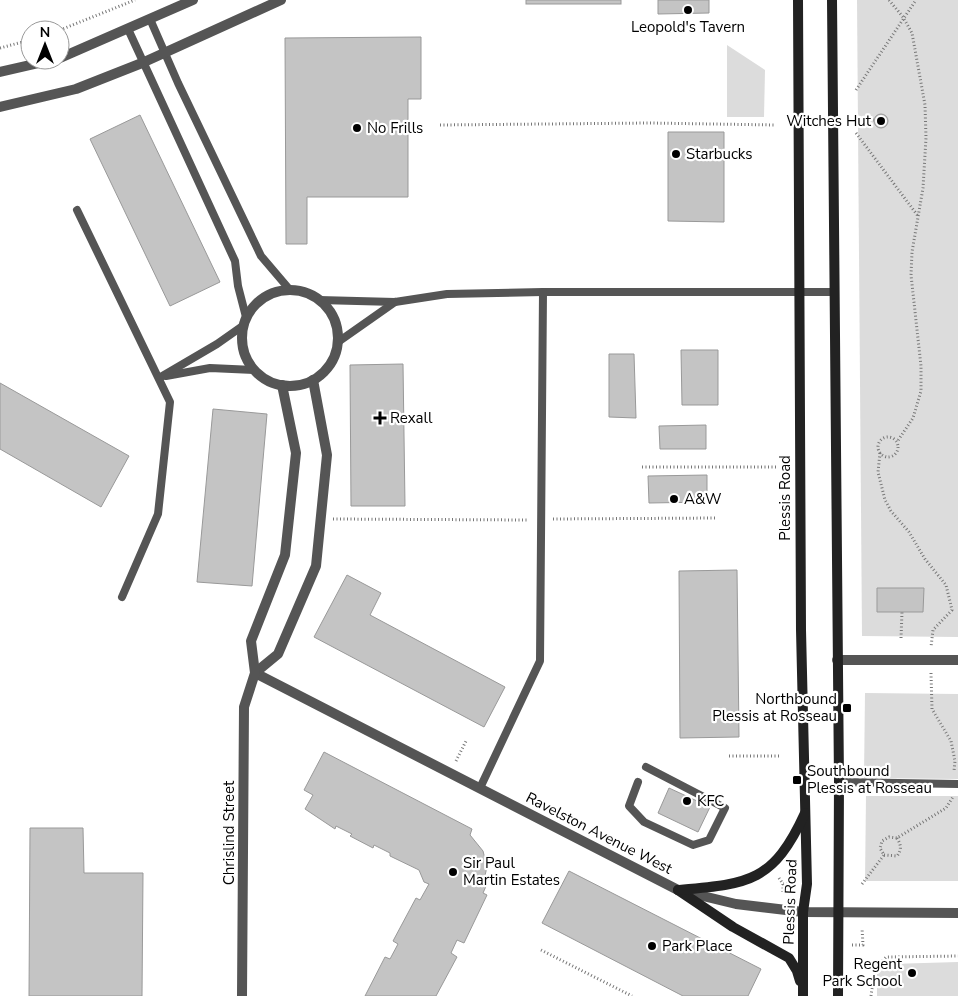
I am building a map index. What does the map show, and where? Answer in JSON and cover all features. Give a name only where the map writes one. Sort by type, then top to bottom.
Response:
[{"type":"main road","name":"Plessis Road","points":[[798,0],[801,630],[807,888],[803,912],[803,994]]},
{"type":"main road","points":[[832,0],[839,782],[838,996]]},
{"type":"main road","points":[[678,890],[732,885],[763,871],[779,858],[792,840],[806,810]]},
{"type":"main road","points":[[678,890],[789,958],[797,971],[803,994]]},
{"type":"street","points":[[70,54],[193,0]]},
{"type":"street","points":[[0,107],[76,89],[142,63],[282,0]]},
{"type":"street","points":[[0,72],[20,67]]},
{"type":"street","points":[[290,290],[306,292],[319,300],[330,311],[336,325],[338,342],[335,357],[326,370],[313,380],[298,386],[282,385],[266,380],[254,370],[246,356],[242,340],[245,321],[261,300],[275,292],[290,290]]},
{"type":"street","points":[[255,673],[278,654],[316,566],[327,455],[313,380]]},
{"type":"street","points":[[255,673],[251,641],[285,555],[296,452],[282,385]]},
{"type":"street","points":[[837,660],[958,660]]},
{"type":"street","name":"Ravelston Avenue West","points":[[255,673],[678,890],[736,904],[803,912],[958,913]]},
{"type":"street","name":"Chrislind Street","points":[[242,996],[244,707],[255,673]]},
{"type":"lane","points":[[150,19],[261,256],[290,290]]},
{"type":"lane","points":[[128,29],[142,63],[235,261],[245,321],[210,348],[159,378]]},
{"type":"lane","points":[[76,210],[170,402],[158,514],[122,597]]},
{"type":"lane","points":[[480,788],[540,661],[543,292]]},
{"type":"lane","points":[[319,300],[396,302],[447,294],[543,292],[800,294],[835,292]]},
{"type":"lane","points":[[338,342],[396,302]]},
{"type":"lane","points":[[159,378],[210,368],[254,370]]},
{"type":"lane","points":[[638,782],[629,806],[644,822],[693,845],[709,840],[725,808],[646,767]]},
{"type":"lane","points":[[839,782],[958,784]]},
{"type":"path","points":[[70,26],[135,0]]},
{"type":"path","points":[[888,0],[903,17],[914,41],[925,105],[925,157],[911,275],[922,366],[921,391],[913,418],[896,442]]},
{"type":"path","points":[[856,90],[916,0]]},
{"type":"path","points":[[0,48],[20,43]]},
{"type":"path","points":[[856,120],[874,120]]},
{"type":"path","points":[[440,125],[775,125]]},
{"type":"path","points":[[856,134],[918,216]]},
{"type":"path","points":[[880,453],[886,457],[892,456],[898,448],[896,442],[888,437],[882,439],[878,447],[880,453],[878,472],[885,500],[891,511],[909,532],[924,559],[946,585],[952,610]]},
{"type":"path","points":[[642,467],[777,467]]},
{"type":"path","points":[[332,519],[541,520],[717,518]]},
{"type":"path","points":[[931,660],[933,630],[952,610],[958,610]]},
{"type":"path","points":[[901,638],[902,612]]},
{"type":"path","points":[[729,756],[780,756]]},
{"type":"path","points":[[884,855],[896,856],[900,851],[901,845],[897,838]]},
{"type":"path","points":[[779,878],[783,884],[783,892]]},
{"type":"path","points":[[783,884],[789,884]]},
{"type":"path","points":[[852,945],[863,945],[862,928]]},
{"type":"path","points":[[541,950],[632,996]]},
{"type":"path","points":[[872,996],[875,969],[886,957],[958,956]]},
{"type":"shaded area","points":[[857,0],[958,0],[958,637],[862,636]]},
{"type":"shaded area","points":[[727,45],[765,70],[764,117],[727,117]]},
{"type":"shaded area","points":[[865,693],[958,694],[958,779],[864,778]]},
{"type":"shaded area","points":[[866,796],[958,796],[958,881],[865,881]]},
{"type":"shaded area","points":[[958,962],[958,996],[877,996],[877,974],[890,964]]},
{"type":"building","points":[[526,0],[621,0],[621,4],[526,4]]},
{"type":"building","points":[[658,0],[709,0],[709,13],[658,14]]},
{"type":"building","points":[[421,37],[421,99],[408,99],[408,197],[307,197],[307,244],[286,244],[285,38]]},
{"type":"building","name":"Witches Hut","points":[[881,114],[886,116],[888,121],[886,126],[881,128],[876,126],[874,121],[876,116]]},
{"type":"building","points":[[140,115],[220,282],[170,306],[90,139]]},
{"type":"building","points":[[668,132],[724,132],[724,222],[668,221]]},
{"type":"building","points":[[681,350],[718,350],[718,405],[682,405]]},
{"type":"building","points":[[609,354],[634,354],[636,418],[609,417]]},
{"type":"building","points":[[403,364],[405,506],[351,506],[350,365]]},
{"type":"building","points":[[0,383],[129,456],[101,507],[0,449]]},
{"type":"building","points":[[213,409],[267,414],[252,586],[197,582]]},
{"type":"building","points":[[706,425],[706,449],[660,449],[659,426]]},
{"type":"building","points":[[707,475],[707,502],[649,503],[648,476]]},
{"type":"building","points":[[737,570],[739,737],[680,738],[679,571]]},
{"type":"building","points":[[347,575],[381,593],[370,615],[505,687],[484,727],[314,637]]},
{"type":"building","points":[[877,588],[924,588],[923,612],[877,612]]},
{"type":"building","name":"Sir Paul Martin Estates","points":[[324,752],[472,829],[470,835],[483,851],[487,867],[483,884],[487,884],[483,893],[487,895],[464,943],[457,940],[451,953],[457,957],[436,996],[365,996],[385,957],[390,959],[398,944],[393,941],[416,898],[420,900],[429,884],[424,882],[419,870],[390,856],[390,853],[374,845],[373,848],[350,836],[352,834],[336,826],[335,829],[305,809],[313,795],[304,790]]},
{"type":"building","points":[[669,788],[710,807],[698,832],[658,813]]},
{"type":"building","points":[[30,828],[83,828],[84,873],[143,873],[142,996],[29,996]]},
{"type":"building","name":"Park Place","points":[[569,871],[761,969],[748,996],[683,996],[542,923]]},
{"type":"place","name":"Leopold's Tavern","points":[[688,10]]},
{"type":"place","name":"Witches Hut","points":[[881,121]]},
{"type":"place","name":"No Frills","points":[[357,128]]},
{"type":"place","name":"Starbucks","points":[[676,154]]},
{"type":"place","name":"Rexall","points":[[380,418]]},
{"type":"place","name":"A&W","points":[[674,499]]},
{"type":"place","name":"Northbound Plessis at Rosseau","points":[[847,708]]},
{"type":"place","name":"Southbound Plessis at Rosseau","points":[[797,780]]},
{"type":"place","name":"KFC","points":[[687,801]]},
{"type":"place","name":"Sir Paul Martin Estates","points":[[453,872]]},
{"type":"place","name":"Park Place","points":[[652,946]]},
{"type":"place","name":"Regent Park School","points":[[912,973]]}]
